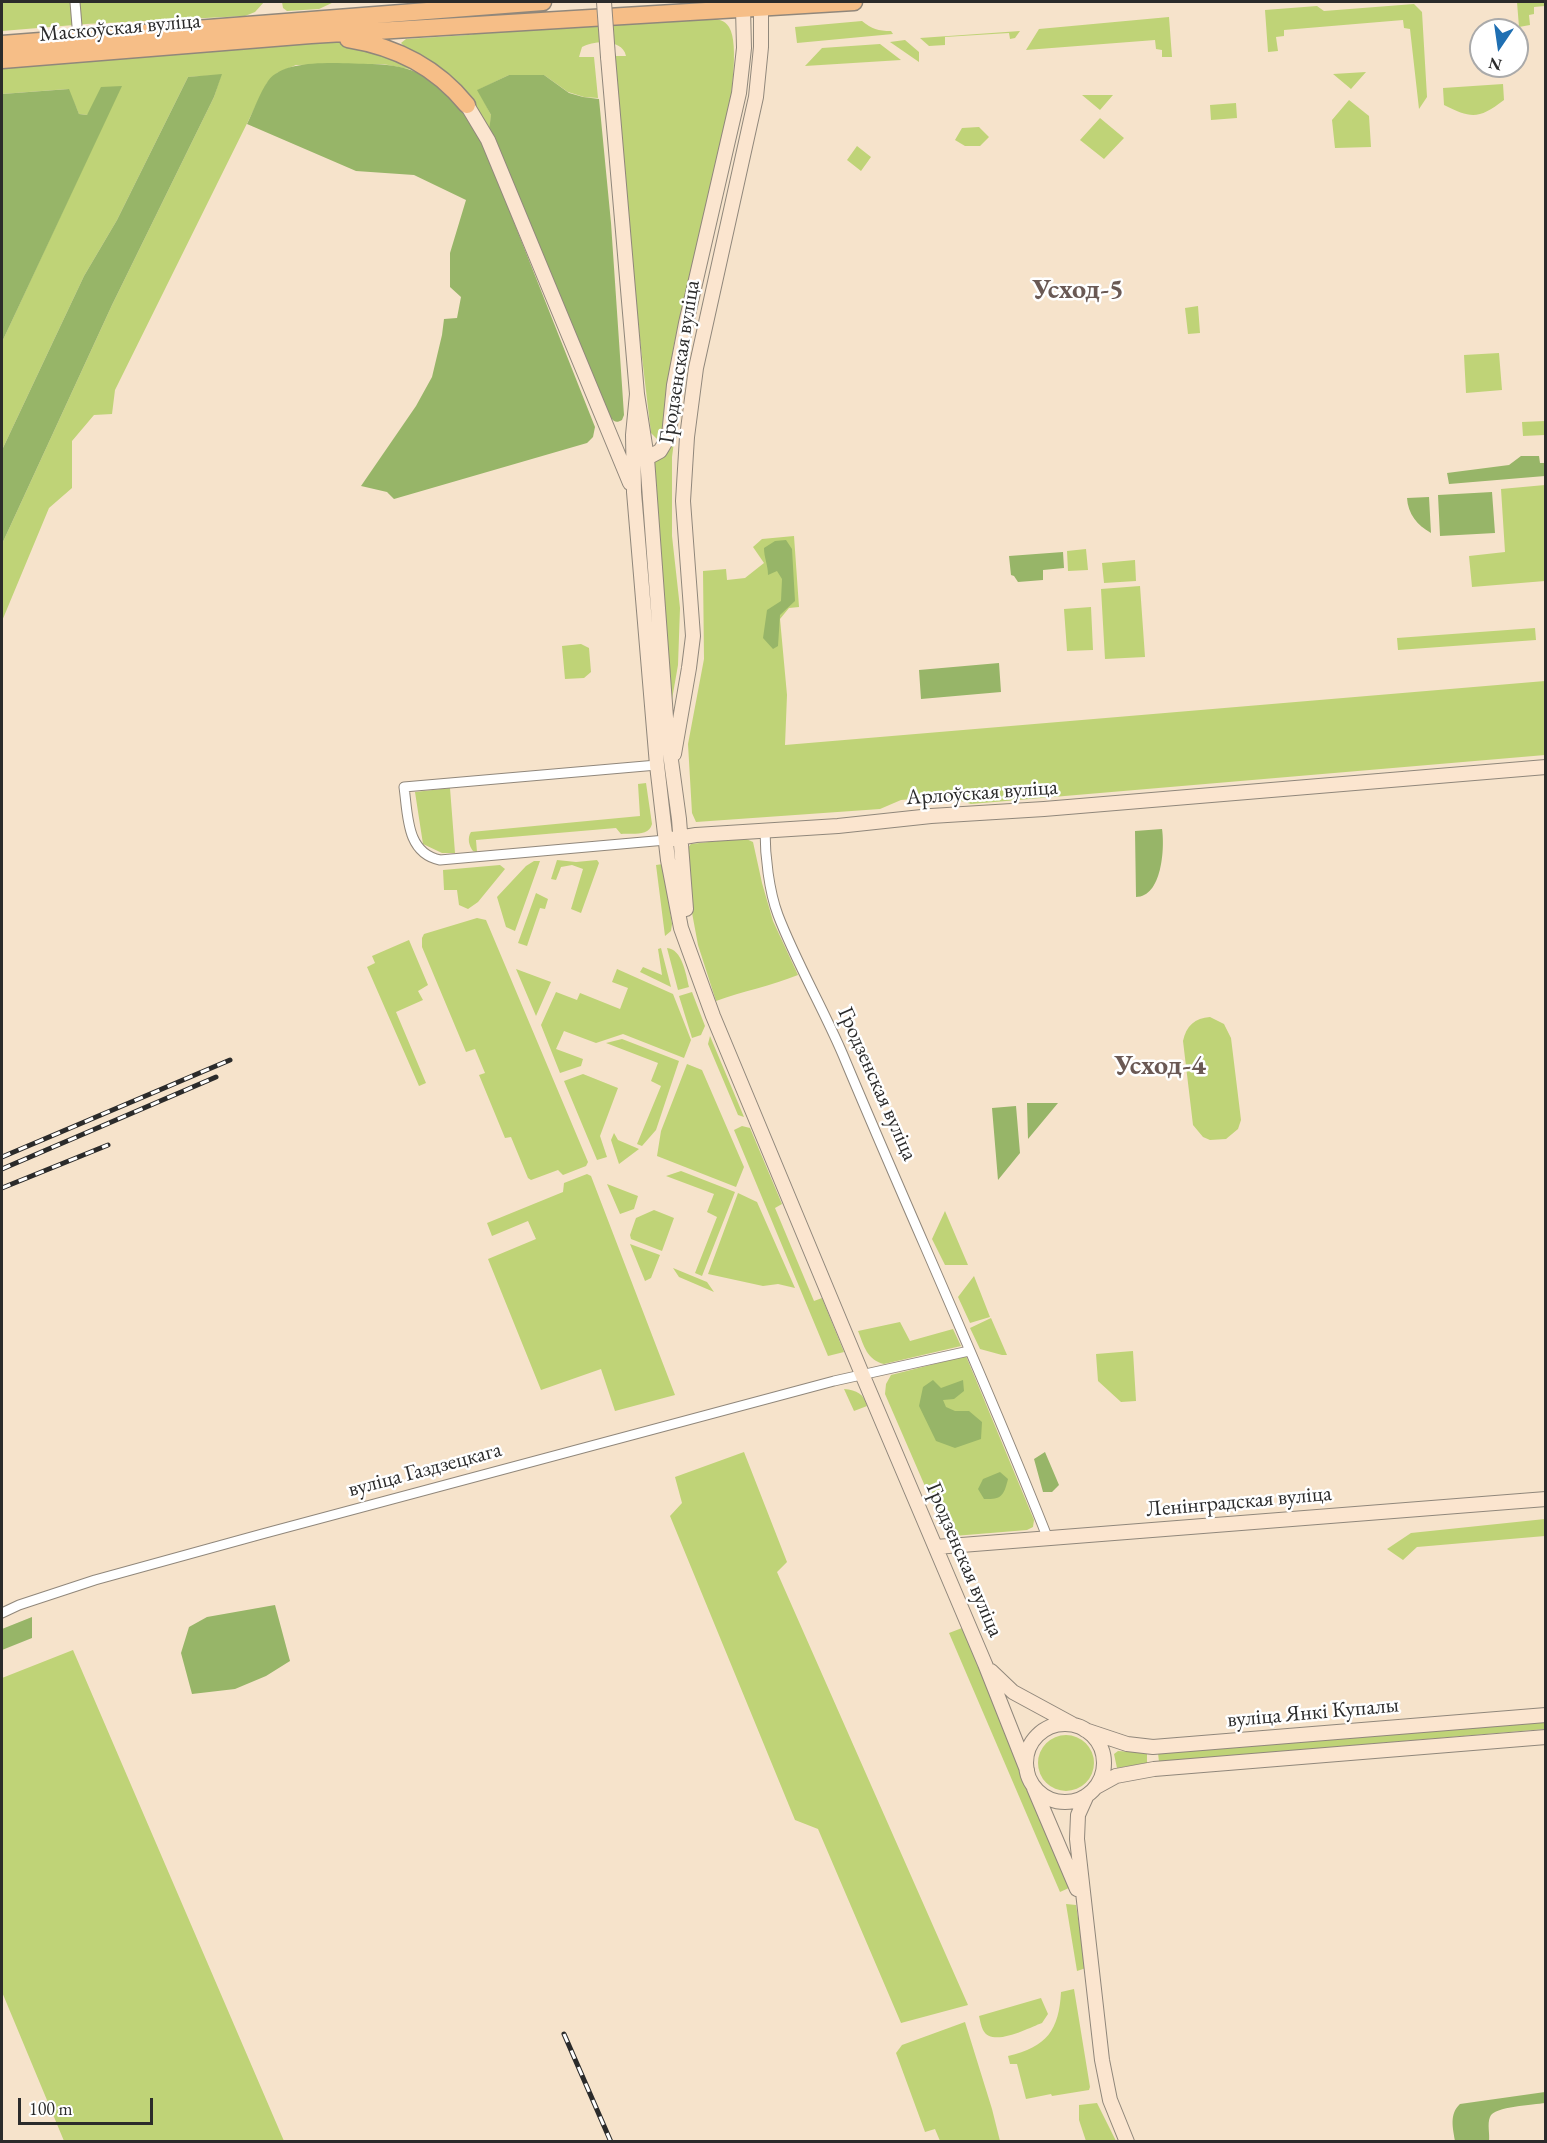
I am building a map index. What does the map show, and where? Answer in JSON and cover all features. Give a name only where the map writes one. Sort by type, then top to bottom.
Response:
[{"type":"highway","name":"Маскоўская вуліца","points":[[2,60],[78,46],[543,2]]},
{"type":"highway","name":"Маскоўская вуліца","points":[[2,45],[78,46],[311,35],[744,5],[854,2]]},
{"type":"highway","points":[[311,35],[362,41],[404,54],[439,76],[467,105]]},
{"type":"main road","name":"Гродзенская вуліца","points":[[603,2],[637,394],[640,459],[667,731],[693,959]]},
{"type":"main road","name":"Гродзенская вуліца","points":[[640,459],[660,451],[669,435],[674,385],[686,323],[739,93],[744,48],[744,5]]},
{"type":"main road","name":"Гродзенская вуліца","points":[[672,767],[693,636],[683,501],[687,437],[696,368],[756,97],[760,56],[760,5]]},
{"type":"main road","points":[[467,105],[488,140],[634,492]]},
{"type":"main road","name":"Гродзенская вуліца","points":[[640,459],[634,492],[657,765],[666,840],[681,928],[722,1037],[985,1664],[1078,1891],[1084,1911]]},
{"type":"main road","name":"Арлоўская вуліца","points":[[666,840],[931,816],[1044,809],[1545,767]]},
{"type":"main road","name":"Ленінградская вуліца","points":[[936,1547],[1545,1499]]},
{"type":"main road","name":"Гродзенская вуліца","points":[[985,1664],[1014,1692],[1080,1727]]},
{"type":"main road","name":"вуліца Янкі Купалы","points":[[1080,1727],[1127,1744],[1153,1747],[1545,1715]]},
{"type":"main road","points":[[1052,1726],[1080,1727],[1095,1738],[1103,1756],[1102,1775],[1091,1791],[1075,1800],[1062,1802],[1050,1799],[1039,1792],[1029,1776],[1029,1748],[1042,1731],[1052,1726]]},
{"type":"main road","name":"вуліца Янкі Купалы","points":[[1091,1791],[1116,1776],[1148,1770],[1545,1737]]},
{"type":"main road","name":"Гродзенская вуліца","points":[[1091,1791],[1078,1815],[1077,1839],[1084,1911],[1105,2078],[1110,2100],[1127,2142]]},
{"type":"street","points":[[75,2],[78,46]]},
{"type":"street","name":"Арлоўская вуліца","points":[[657,765],[404,788],[412,838],[423,853],[433,858],[446,860],[666,840]]},
{"type":"street","name":"Гродзенская вуліца","points":[[765,830],[765,846],[778,915],[926,1244],[1048,1539]]},
{"type":"street","points":[[862,1374],[969,1351]]},
{"type":"street","name":"вуліца Газдзецкага","points":[[2,1613],[19,1605],[101,1578],[862,1374]]},
{"type":"green space","points":[[2,2],[264,2],[255,12],[245,16],[86,24],[2,31]]},
{"type":"green space","points":[[282,2],[334,2],[319,9],[287,11],[283,8]]},
{"type":"green space","points":[[1517,2],[1545,2],[1545,6],[1534,7],[1534,14],[1529,15],[1530,25],[1529,18],[1518,18]]},
{"type":"green space","points":[[1414,4],[1422,12],[1427,97],[1419,109],[1410,29],[1404,28],[1403,20],[1284,30],[1284,36],[1276,37],[1278,51],[1268,52],[1265,10],[1317,6],[1324,11]]},
{"type":"green space","points":[[709,17],[725,23],[732,35],[734,60],[732,89],[727,125],[674,344],[662,432],[657,439],[651,433],[628,239],[612,56],[626,56],[624,50],[608,42],[582,47],[579,57],[594,57],[598,98],[568,92],[544,75],[509,75],[478,90],[491,115],[490,131],[401,43],[406,39],[468,35],[501,29]]},
{"type":"green space","points":[[1169,17],[1172,57],[1162,57],[1162,50],[1156,49],[1155,40],[1026,50],[1039,29]]},
{"type":"green space","points":[[862,21],[872,28],[891,31],[893,34],[797,43],[795,27]]},
{"type":"green space","points":[[1020,31],[1015,38],[1010,39],[1009,33],[945,37],[945,45],[929,46],[920,38]]},
{"type":"green space","points":[[905,40],[919,52],[919,62],[890,42]]},
{"type":"green space","points":[[326,41],[372,50],[414,70],[383,64],[296,65],[277,73],[267,83],[115,390],[112,414],[94,415],[72,441],[72,488],[49,508],[2,621],[2,544],[112,305],[214,97],[221,75],[188,77],[117,220],[84,276],[2,450],[2,342],[121,86],[87,115],[79,114],[68,89],[2,94],[2,66]]},
{"type":"green space","points":[[880,44],[901,60],[805,66],[822,48]]},
{"type":"green space","points":[[372,64],[411,70],[440,86],[462,111],[483,144],[595,427],[593,437],[587,443],[394,499],[387,492],[361,486],[416,406],[432,377],[444,319],[457,318],[461,297],[450,287],[450,253],[466,200],[414,175],[356,171],[247,124],[265,86],[276,73],[301,65]]},
{"type":"green space","points":[[1366,72],[1351,89],[1333,74]]},
{"type":"green space","points":[[222,74],[214,97],[112,305],[2,544],[2,450],[84,276],[117,220],[188,77]]},
{"type":"green space","points":[[509,75],[544,75],[569,93],[599,99],[611,223],[624,415],[619,422],[611,418],[489,131],[491,115],[477,90]]},
{"type":"green space","points":[[1503,84],[1504,100],[1481,114],[1469,115],[1444,105],[1443,88]]},
{"type":"green space","points":[[122,86],[2,342],[2,94],[69,89],[79,114],[87,115],[101,87]]},
{"type":"green space","points":[[1082,95],[1113,95],[1100,110]]},
{"type":"green space","points":[[1349,100],[1369,116],[1371,147],[1335,148],[1332,120]]},
{"type":"green space","points":[[1236,103],[1237,118],[1211,120],[1210,105]]},
{"type":"green space","points":[[1100,118],[1124,138],[1104,159],[1080,140]]},
{"type":"green space","points":[[979,127],[989,137],[980,146],[965,146],[955,140],[962,128]]},
{"type":"green space","points":[[857,146],[871,157],[861,171],[847,160]]},
{"type":"green space","points":[[1198,306],[1200,333],[1188,334],[1185,308]]},
{"type":"green space","points":[[1499,353],[1502,390],[1466,393],[1464,355]]},
{"type":"green space","points":[[684,366],[672,457],[672,536],[680,608],[678,665],[667,728],[652,462],[666,455],[670,449]]},
{"type":"green space","points":[[1545,421],[1545,435],[1523,436],[1522,422]]},
{"type":"green space","points":[[1521,456],[1539,456],[1540,463],[1545,463],[1545,476],[1449,484],[1447,473],[1509,465]]},
{"type":"green space","points":[[1545,485],[1545,581],[1472,587],[1469,556],[1505,552],[1501,489]]},
{"type":"green space","points":[[1492,492],[1495,533],[1440,536],[1438,495]]},
{"type":"green space","points":[[1429,497],[1431,533],[1414,518],[1407,498]]},
{"type":"green space","points":[[794,536],[799,607],[789,608],[780,619],[787,695],[785,745],[1545,681],[1545,755],[971,804],[944,796],[901,800],[880,809],[696,822],[692,813],[688,744],[704,659],[703,571],[726,569],[727,580],[745,578],[764,563],[753,547],[762,539]]},
{"type":"green space","points":[[786,540],[792,549],[795,601],[780,615],[778,646],[773,649],[763,638],[767,610],[781,601],[782,579],[777,571],[768,575],[764,548],[775,541]]},
{"type":"green space","points":[[1086,549],[1088,570],[1068,571],[1067,551]]},
{"type":"green space","points":[[1063,552],[1064,568],[1043,570],[1043,580],[1018,582],[1011,575],[1009,556]]},
{"type":"green space","points":[[1135,560],[1136,581],[1104,583],[1102,563]]},
{"type":"green space","points":[[1140,586],[1145,657],[1105,659],[1101,589]]},
{"type":"green space","points":[[1091,607],[1093,650],[1067,651],[1064,609]]},
{"type":"green space","points":[[1535,628],[1536,640],[1398,650],[1397,638]]},
{"type":"green space","points":[[581,644],[589,648],[591,672],[584,678],[565,679],[562,646]]},
{"type":"green space","points":[[999,663],[1001,692],[921,699],[919,670]]},
{"type":"green space","points":[[646,783],[652,824],[644,833],[621,834],[616,828],[476,840],[477,852],[473,851],[470,844],[471,832],[640,816],[638,784]]},
{"type":"green space","points":[[450,788],[455,853],[442,853],[423,844],[415,792]]},
{"type":"green space","points":[[1162,829],[1163,848],[1160,870],[1151,889],[1145,895],[1136,897],[1135,831]]},
{"type":"green space","points":[[744,838],[753,842],[773,921],[798,975],[716,1001],[698,945],[690,902],[685,851],[691,844]]},
{"type":"green space","points":[[557,860],[576,862],[597,860],[599,863],[581,913],[571,909],[583,869],[572,865],[561,867],[556,880],[551,879]]},
{"type":"green space","points":[[534,861],[540,861],[515,931],[506,927],[497,897],[526,866]]},
{"type":"green space","points":[[663,864],[672,924],[671,931],[665,936],[656,865]]},
{"type":"green space","points":[[500,865],[505,869],[478,902],[468,909],[459,905],[457,890],[444,890],[443,870]]},
{"type":"green space","points":[[536,893],[548,899],[545,909],[540,908],[527,946],[518,943]]},
{"type":"green space","points":[[477,918],[486,920],[588,1162],[586,1166],[563,1175],[558,1170],[531,1180],[528,1178],[511,1137],[505,1138],[479,1075],[485,1073],[475,1049],[466,1052],[422,947],[424,934]]},
{"type":"green space","points":[[409,940],[428,985],[418,991],[423,1000],[396,1012],[426,1083],[419,1086],[367,967],[375,963],[372,956]]},
{"type":"green space","points":[[661,948],[671,987],[640,972],[643,967],[662,975],[658,949]]},
{"type":"green space","points":[[667,948],[672,949],[680,957],[689,987],[678,990]]},
{"type":"green space","points":[[516,969],[551,982],[536,1016]]},
{"type":"green space","points":[[617,969],[673,994],[691,1040],[684,1058],[623,1034],[596,1043],[564,1031],[556,1049],[583,1059],[581,1066],[560,1073],[541,1025],[556,992],[577,1000],[580,993],[620,1009],[628,988],[612,982]]},
{"type":"green space","points":[[692,992],[705,1026],[701,1035],[692,1038],[679,996]]},
{"type":"green space","points":[[1210,1017],[1224,1024],[1231,1038],[1241,1120],[1238,1129],[1226,1139],[1210,1140],[1203,1137],[1193,1125],[1183,1041],[1186,1031],[1192,1024]]},
{"type":"green space","points":[[710,1036],[744,1117],[738,1115],[708,1044]]},
{"type":"green space","points":[[622,1039],[679,1061],[656,1130],[642,1146],[637,1144],[661,1086],[651,1081],[658,1063],[606,1043]]},
{"type":"green space","points":[[687,1064],[702,1070],[744,1167],[736,1187],[657,1156],[661,1131]]},
{"type":"green space","points":[[583,1074],[618,1088],[600,1136],[607,1157],[597,1160],[564,1081]]},
{"type":"green space","points":[[1027,1103],[1058,1103],[1028,1139]]},
{"type":"green space","points":[[1016,1106],[1020,1153],[998,1180],[992,1108]]},
{"type":"green space","points":[[742,1126],[750,1128],[782,1204],[775,1208],[814,1301],[822,1298],[844,1352],[828,1356],[734,1130]]},
{"type":"green space","points":[[614,1133],[618,1140],[639,1149],[619,1164],[611,1140]]},
{"type":"green space","points":[[681,1171],[735,1192],[702,1276],[695,1273],[717,1217],[707,1212],[714,1194],[666,1176]]},
{"type":"green space","points":[[587,1174],[591,1176],[675,1395],[615,1411],[601,1369],[541,1390],[488,1259],[536,1239],[528,1221],[492,1236],[487,1223],[563,1192],[564,1183]]},
{"type":"green space","points":[[607,1184],[638,1196],[634,1209],[620,1214]]},
{"type":"green space","points":[[738,1193],[757,1202],[795,1288],[778,1284],[763,1286],[708,1274]]},
{"type":"green space","points":[[654,1210],[674,1218],[662,1251],[631,1239],[630,1235],[636,1218]]},
{"type":"green space","points":[[945,1211],[968,1265],[945,1265],[932,1239]]},
{"type":"green space","points":[[630,1244],[660,1255],[651,1278],[645,1281]]},
{"type":"green space","points":[[673,1268],[707,1282],[714,1292],[679,1277]]},
{"type":"green space","points":[[974,1276],[990,1317],[970,1323],[958,1297]]},
{"type":"green space","points":[[991,1318],[1007,1355],[980,1349],[970,1328]]},
{"type":"green space","points":[[900,1322],[910,1341],[953,1329],[961,1346],[884,1364],[878,1362],[867,1352],[858,1331]]},
{"type":"green space","points":[[1133,1351],[1136,1401],[1121,1402],[1098,1381],[1096,1354]]},
{"type":"green space","points":[[966,1356],[1034,1520],[1033,1527],[1027,1530],[954,1536],[944,1530],[885,1394],[886,1384],[891,1375]]},
{"type":"green space","points":[[933,1380],[941,1388],[963,1380],[964,1391],[954,1399],[943,1400],[946,1407],[955,1411],[969,1411],[982,1422],[981,1439],[955,1448],[936,1441],[919,1406],[923,1387]]},
{"type":"green space","points":[[844,1389],[859,1393],[867,1406],[854,1411]]},
{"type":"green space","points":[[744,1452],[787,1562],[777,1572],[968,2005],[901,2023],[818,1829],[795,1820],[670,1516],[682,1503],[675,1477]]},
{"type":"green space","points":[[1045,1452],[1059,1485],[1052,1492],[1043,1492],[1034,1459]]},
{"type":"green space","points":[[1000,1472],[1008,1479],[1003,1493],[995,1499],[984,1499],[978,1489],[983,1479]]},
{"type":"green space","points":[[1545,1519],[1545,1536],[1417,1547],[1403,1560],[1387,1549],[1411,1533]]},
{"type":"green space","points":[[275,1605],[290,1661],[266,1676],[235,1689],[192,1694],[181,1653],[189,1627],[207,1617]]},
{"type":"green space","points":[[32,1617],[32,1638],[2,1650],[2,1629]]},
{"type":"green space","points":[[962,1628],[1071,1887],[1060,1892],[949,1633]]},
{"type":"green space","points":[[73,1650],[284,2141],[64,2141],[2,1992],[2,1678]]},
{"type":"green space","points":[[1545,1722],[1545,1729],[1159,1762],[1158,1753]]},
{"type":"green space","points":[[1066,1735],[1077,1737],[1086,1743],[1092,1752],[1094,1763],[1092,1774],[1086,1783],[1077,1789],[1066,1791],[1055,1789],[1046,1783],[1040,1774],[1038,1763],[1040,1752],[1046,1743],[1055,1737]]},
{"type":"green space","points":[[1118,1751],[1147,1753],[1147,1763],[1117,1768],[1114,1754]]},
{"type":"green space","points":[[1066,1904],[1076,1905],[1086,1968],[1077,1971]]},
{"type":"green space","points":[[1074,1989],[1089,2090],[1026,2099],[1017,2064],[1010,2064],[1008,2056],[1032,2048],[1048,2035],[1054,2027],[1061,1992]]},
{"type":"green space","points":[[1041,1998],[1048,2014],[1042,2023],[1002,2037],[988,2035],[983,2030],[979,2016]]},
{"type":"green space","points":[[965,2022],[1000,2141],[940,2141],[935,2129],[925,2132],[896,2053],[902,2045]]},
{"type":"green space","points":[[1545,2092],[1545,2103],[1506,2108],[1493,2113],[1489,2120],[1489,2141],[1455,2141],[1453,2117],[1460,2104]]},
{"type":"green space","points":[[1097,2103],[1116,2141],[1086,2141],[1079,2120],[1079,2105]]},
{"type":"railway","points":[[2,1157],[230,1060]]},
{"type":"railway","points":[[2,1169],[216,1077]]},
{"type":"railway","points":[[2,1188],[108,1145]]},
{"type":"railway","points":[[564,2034],[611,2142]]},
{"type":"district","name":"Усход-5","points":[[1078,290]]},
{"type":"district","name":"Усход-4","points":[[1160,1066]]}]
